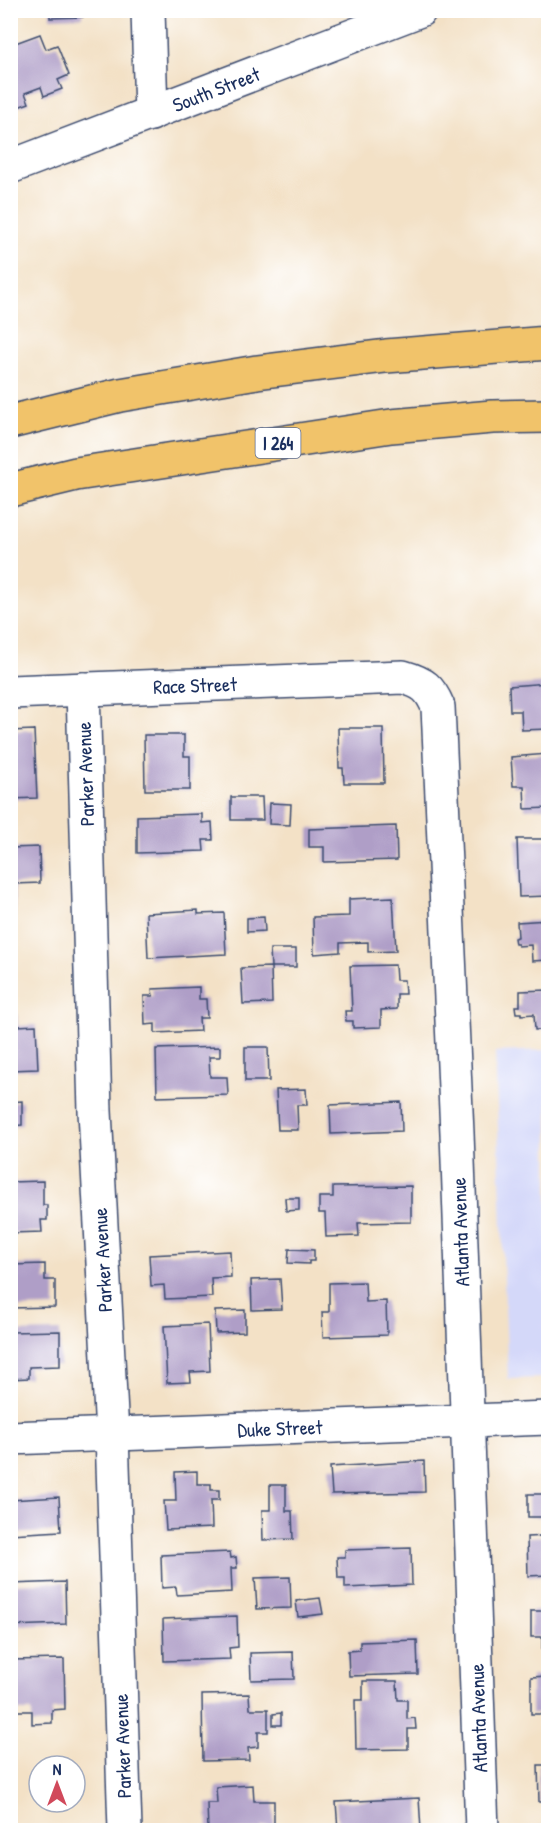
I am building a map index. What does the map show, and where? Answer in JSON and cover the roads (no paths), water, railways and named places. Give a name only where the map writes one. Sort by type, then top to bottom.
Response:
[{"type":"highway","points":[[10,422],[120,395],[257,372],[386,356],[549,343]]},
{"type":"highway","name":"I 264","points":[[10,490],[76,474],[391,426],[492,417],[549,416]]},
{"type":"street","points":[[148,10],[151,114]]},
{"type":"street","name":"South Street","points":[[10,167],[420,10]]},
{"type":"street","name":"Atlanta Avenue","points":[[379,678],[403,677],[419,681],[432,692],[438,708],[456,1121],[482,1830]]},
{"type":"street","name":"Race Street","points":[[10,692],[379,678]]},
{"type":"street","name":"Parker Avenue","points":[[83,689],[95,1111],[112,1434],[125,1830]]},
{"type":"street","name":"Duke Street","points":[[10,1438],[549,1418]]}]
